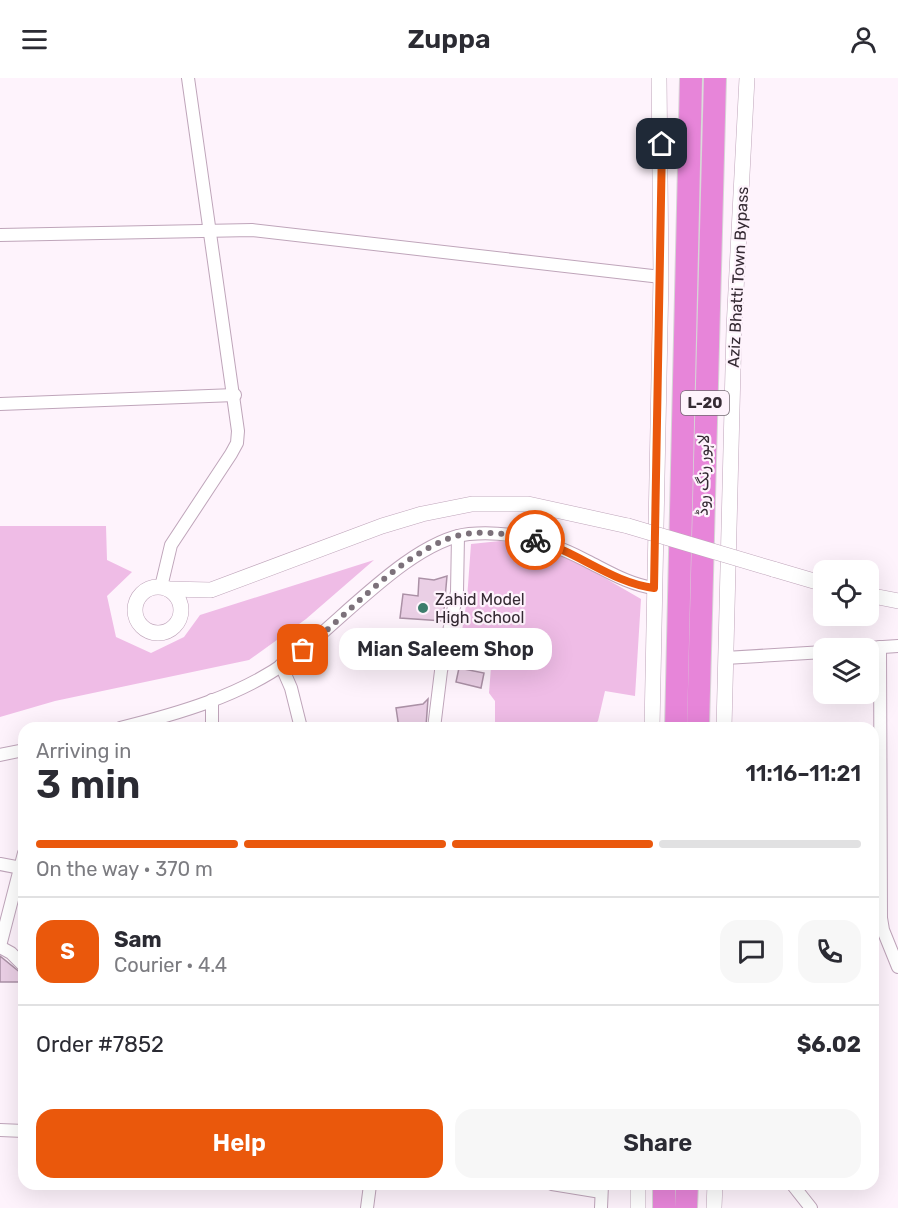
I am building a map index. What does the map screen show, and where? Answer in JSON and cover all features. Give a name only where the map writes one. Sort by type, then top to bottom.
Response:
[{"type":"highway","name":"لاہور رنگ روڈ","points":[[676,722],[692,78]]},
{"type":"highway","name":"لاہور رنگ روڈ","points":[[698,722],[715,78]]},
{"type":"highway","points":[[664,1190],[664,1208]]},
{"type":"highway","points":[[686,1208],[687,1190]]},
{"type":"street","points":[[164,588],[171,545],[237,443],[235,395],[188,78]]},
{"type":"street","points":[[652,722],[661,277],[659,78]]},
{"type":"street","name":"Aziz Bhatti Town Bypass","points":[[724,722],[734,329],[747,78]]},
{"type":"street","points":[[0,235],[252,230],[661,277]]},
{"type":"street","points":[[0,404],[235,395]]},
{"type":"street","points":[[211,590],[164,588],[146,590],[140,594],[134,608],[137,622],[142,628],[156,634],[170,630],[211,590],[381,526],[449,507],[500,502],[528,504],[628,526],[813,581]]},
{"type":"street","points":[[142,722],[212,700],[281,665],[320,636],[402,566],[445,540],[458,536],[499,534],[545,543],[637,586],[654,588]]},
{"type":"street","points":[[435,722],[441,671],[457,592],[458,536]]},
{"type":"street","points":[[164,588],[180,605],[180,618]]},
{"type":"street","points":[[879,597],[898,601]]},
{"type":"street","points":[[879,648],[898,646]]},
{"type":"street","points":[[725,658],[813,653]]},
{"type":"street","points":[[281,665],[291,688],[300,722]]},
{"type":"street","points":[[212,700],[212,722]]},
{"type":"street","points":[[875,704],[875,722]]},
{"type":"street","points":[[0,755],[18,751]]},
{"type":"street","points":[[0,864],[18,867]]},
{"type":"street","points":[[879,878],[883,930],[898,967]]},
{"type":"street","points":[[18,879],[0,946],[18,960]]},
{"type":"street","points":[[0,1130],[18,1131]]},
{"type":"street","points":[[367,1208],[369,1190]]},
{"type":"street","points":[[601,1208],[602,1190]]},
{"type":"street","points":[[638,1190],[638,1208]]},
{"type":"street","points":[[714,1190],[714,1208]]},
{"type":"street","points":[[796,1190],[810,1208]]},
{"type":"shaded area","points":[[0,526],[106,526],[107,560],[132,572],[107,596],[116,637],[151,653],[184,637],[200,615],[374,560],[306,619],[249,660],[55,701],[0,717]]},
{"type":"shaded area","points":[[500,541],[553,548],[641,599],[635,696],[605,691],[597,722],[495,722],[495,701],[489,693],[491,667],[458,656],[467,599],[471,544]]},
{"type":"building","name":"Zahid Model High School","points":[[447,576],[443,621],[400,618],[403,594],[418,596],[419,578],[434,580]]},
{"type":"building","points":[[459,668],[484,673],[481,688],[456,682]]},
{"type":"building","points":[[428,699],[426,722],[398,722],[396,708],[423,704]]},
{"type":"building","points":[[0,956],[18,971],[18,982],[0,982]]},
{"type":"way so far","points":[[303,650],[402,566],[445,540],[469,534],[499,534],[535,540]]},
{"type":"place","name":"Zahid Model High School","points":[[423,608]]},
{"type":"place","name":"Mian Saleem Shop","points":[[303,650]]},
{"type":"route","points":[[535,540],[555,545],[637,586],[654,588],[662,144]]}]
